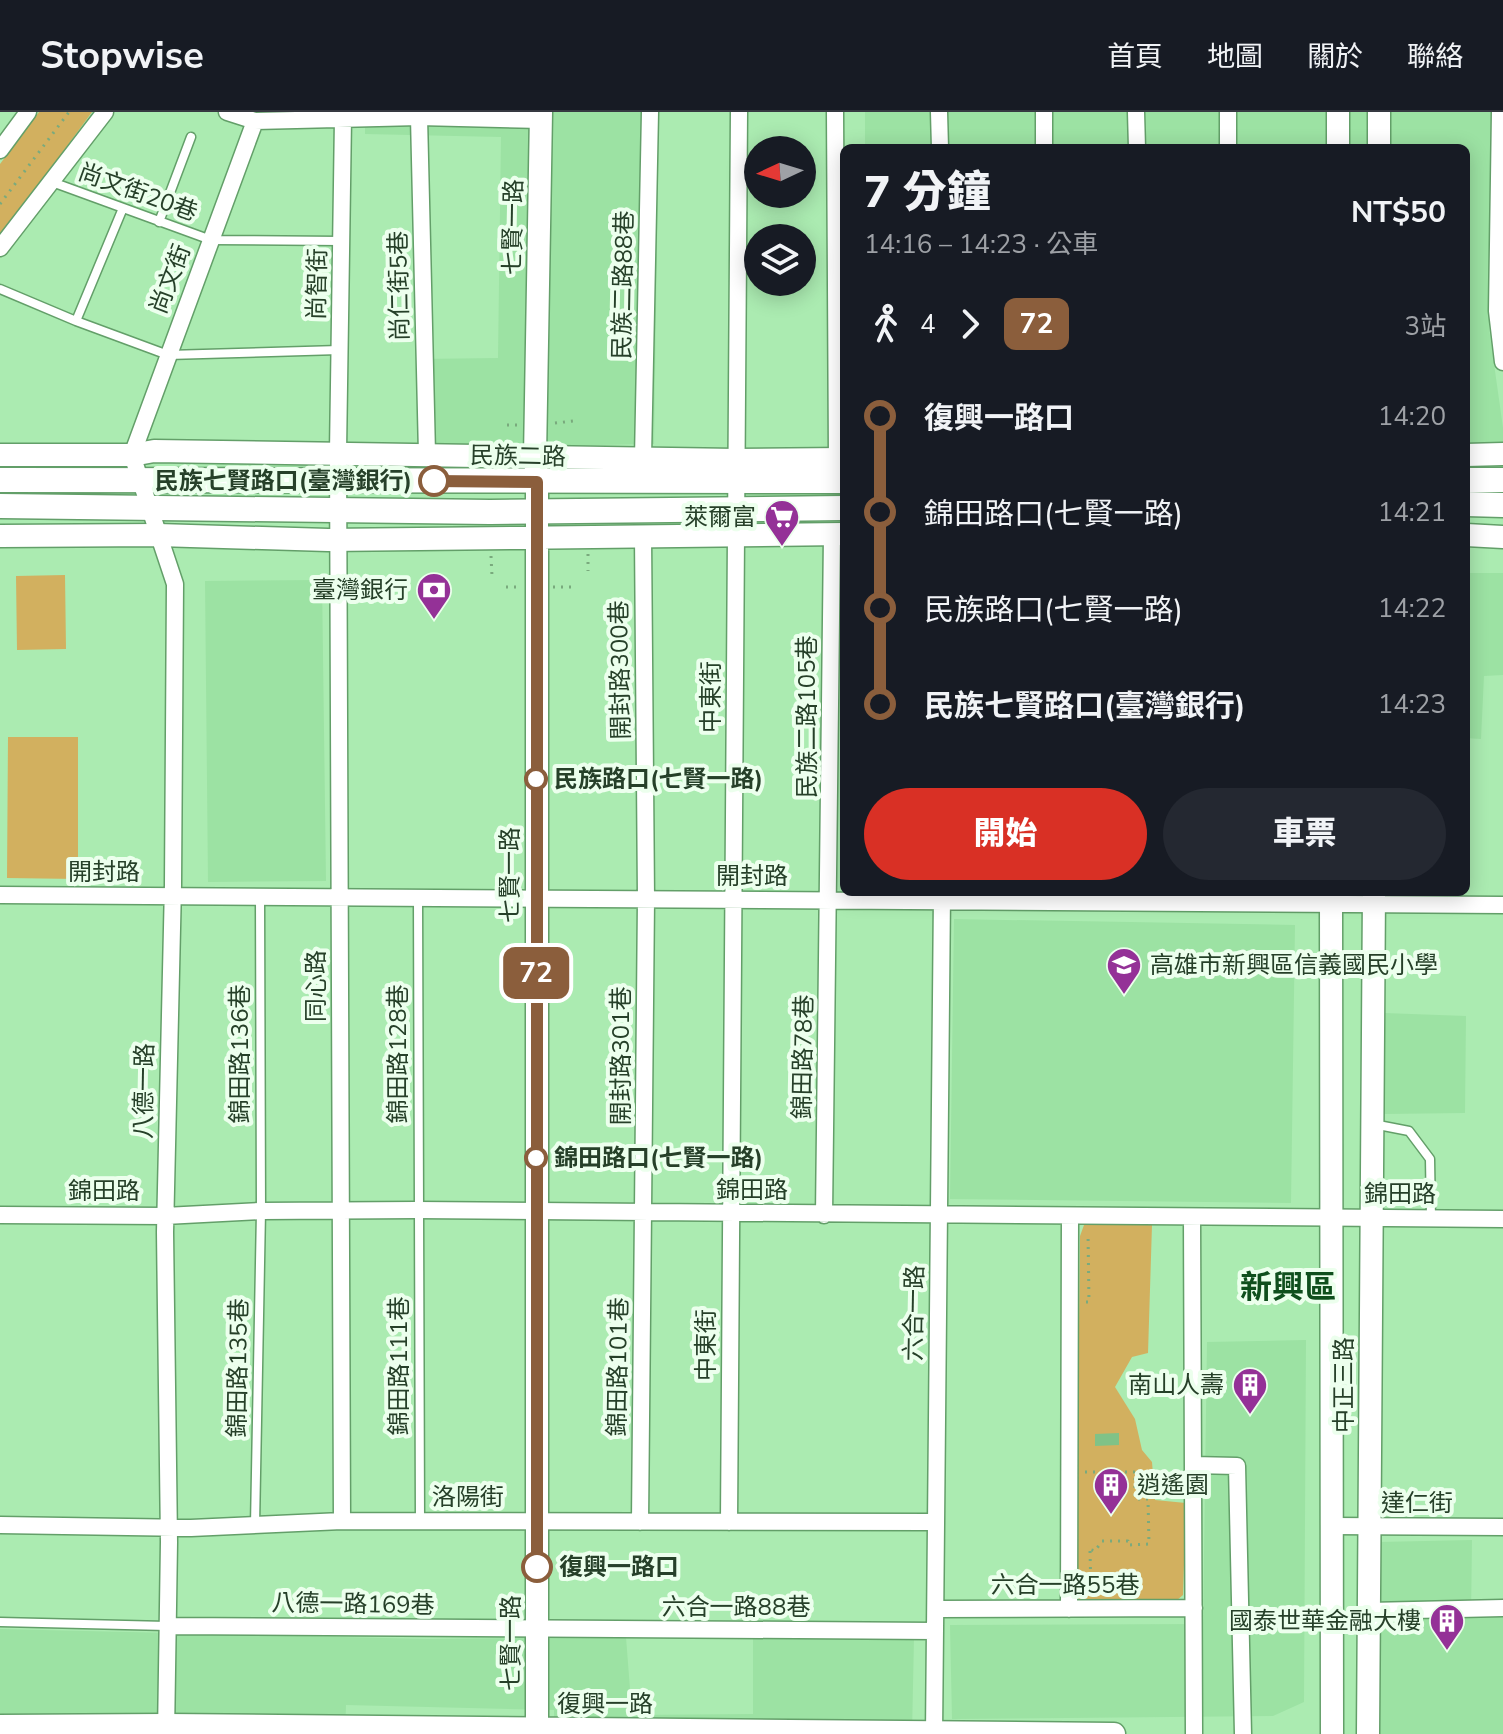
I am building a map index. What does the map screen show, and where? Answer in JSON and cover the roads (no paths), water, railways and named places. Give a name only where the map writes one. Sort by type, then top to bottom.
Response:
[{"type":"main road","name":"民族二路","points":[[10,480],[537,482],[840,466]]},
{"type":"main road","points":[[1470,480],[1503,480]]},
{"type":"main road","points":[[1470,504],[1503,505]]},
{"type":"main road","points":[[10,506],[536,512],[840,508]]},
{"type":"street","points":[[0,150],[28,112]]},
{"type":"street","points":[[0,248],[105,112]]},
{"type":"street","points":[[227,112],[255,121],[541,116]]},
{"type":"street","name":"民族二路88巷","points":[[643,458],[650,112]]},
{"type":"street","name":"中東街","points":[[729,1522],[739,112]]},
{"type":"street","points":[[835,112],[840,365]]},
{"type":"street","points":[[939,112],[940,144]]},
{"type":"street","points":[[1044,112],[1044,144]]},
{"type":"street","points":[[1136,112],[1137,144]]},
{"type":"street","points":[[1228,112],[1228,144]]},
{"type":"street","points":[[1338,112],[1338,144]]},
{"type":"street","points":[[1379,112],[1379,144]]},
{"type":"street","points":[[1500,112],[1503,362]]},
{"type":"street","name":"七賢一路","points":[[537,1732],[535,457],[541,116]]},
{"type":"street","name":"尚仁街5巷","points":[[419,117],[427,454]]},
{"type":"street","name":"尚智街","points":[[338,452],[343,118]]},
{"type":"street","name":"尚文街","points":[[132,455],[255,121]]},
{"type":"street","name":"民族二路","points":[[0,455],[132,455],[154,451],[643,458],[736,471]]},
{"type":"street","name":"同心路","points":[[338,452],[342,1521]]},
{"type":"street","points":[[1470,455],[1503,454]]},
{"type":"street","name":"八德一路","points":[[132,455],[175,584],[165,1216],[169,1527],[166,1729]]},
{"type":"street","points":[[0,537],[158,535],[338,539],[838,534]]},
{"type":"street","name":"民族二路105巷","points":[[830,900],[838,534]]},
{"type":"street","points":[[1470,535],[1503,537]]},
{"type":"street","name":"開封路300巷","points":[[643,536],[646,899]]},
{"type":"street","name":"開封路","points":[[0,895],[735,900],[1374,898],[1503,905]]},
{"type":"street","name":"六合一路","points":[[934,1733],[942,897]]},
{"type":"street","name":"中正三路","points":[[1331,898],[1332,1734]]},
{"type":"street","name":"中正三路","points":[[1368,1734],[1374,898]]},
{"type":"street","name":"開封路301巷","points":[[644,1213],[646,899]]},
{"type":"street","name":"錦田路78巷","points":[[824,1215],[830,900]]},
{"type":"street","name":"錦田路","points":[[0,1215],[165,1216],[261,1211],[417,1210],[1503,1219]]},
{"type":"street","name":"錦田路101巷","points":[[640,1522],[644,1213]]},
{"type":"street","points":[[1069,1609],[1070,1216]]},
{"type":"street","points":[[1192,1217],[1194,1734]]},
{"type":"street","points":[[1193,1465],[1237,1466],[1243,1734]]},
{"type":"street","name":"洛陽街","points":[[0,1525],[255,1526],[342,1521],[936,1522]]},
{"type":"street","name":"達仁街","points":[[1331,1526],[1503,1527]]},
{"type":"street","name":"六合一路55巷","points":[[936,1609],[1194,1608]]},
{"type":"street","points":[[1369,1611],[1503,1608]]},
{"type":"street","name":"八德一路169巷","points":[[169,1626],[537,1630]]},
{"type":"street","name":"六合一路88巷","points":[[537,1630],[935,1631]]},
{"type":"street","name":"復興一路","points":[[0,1726],[34,1730],[1114,1734]]},
{"type":"lane","points":[[159,222],[191,137]]},
{"type":"lane","name":"尚文街20巷","points":[[52,182],[211,240],[342,241]]},
{"type":"lane","points":[[76,321],[123,208]]},
{"type":"lane","points":[[0,289],[168,355],[340,350]]},
{"type":"lane","name":"錦田路136巷","points":[[260,897],[261,1211]]},
{"type":"lane","name":"錦田路128巷","points":[[417,1210],[418,898]]},
{"type":"lane","points":[[1372,1123],[1409,1131],[1430,1159],[1431,1219]]},
{"type":"lane","name":"錦田路111巷","points":[[417,1210],[420,1521]]},
{"type":"lane","name":"錦田路135巷","points":[[255,1526],[261,1211]]},
{"type":"lane","points":[[0,1622],[169,1626]]},
{"type":"place","name":"民族七賢路口(臺灣銀行)","points":[[434,481]]},
{"type":"place","name":"萊爾富","points":[[782,548]]},
{"type":"place","name":"臺灣銀行","points":[[434,621]]},
{"type":"place","name":"民族路口(七賢一路)","points":[[536,779]]},
{"type":"place","name":"高雄市新興區信義國民小學","points":[[1124,996]]},
{"type":"place","name":"錦田路口(七賢一路)","points":[[536,1158]]},
{"type":"place","name":"南山人壽","points":[[1250,1416]]},
{"type":"place","name":"逍遙園","points":[[1111,1516]]},
{"type":"place","name":"復興一路口","points":[[537,1567]]},
{"type":"place","name":"國泰世華金融大樓","points":[[1447,1652]]},
{"type":"district","name":"新興區","points":[[1288,1287]]}]
